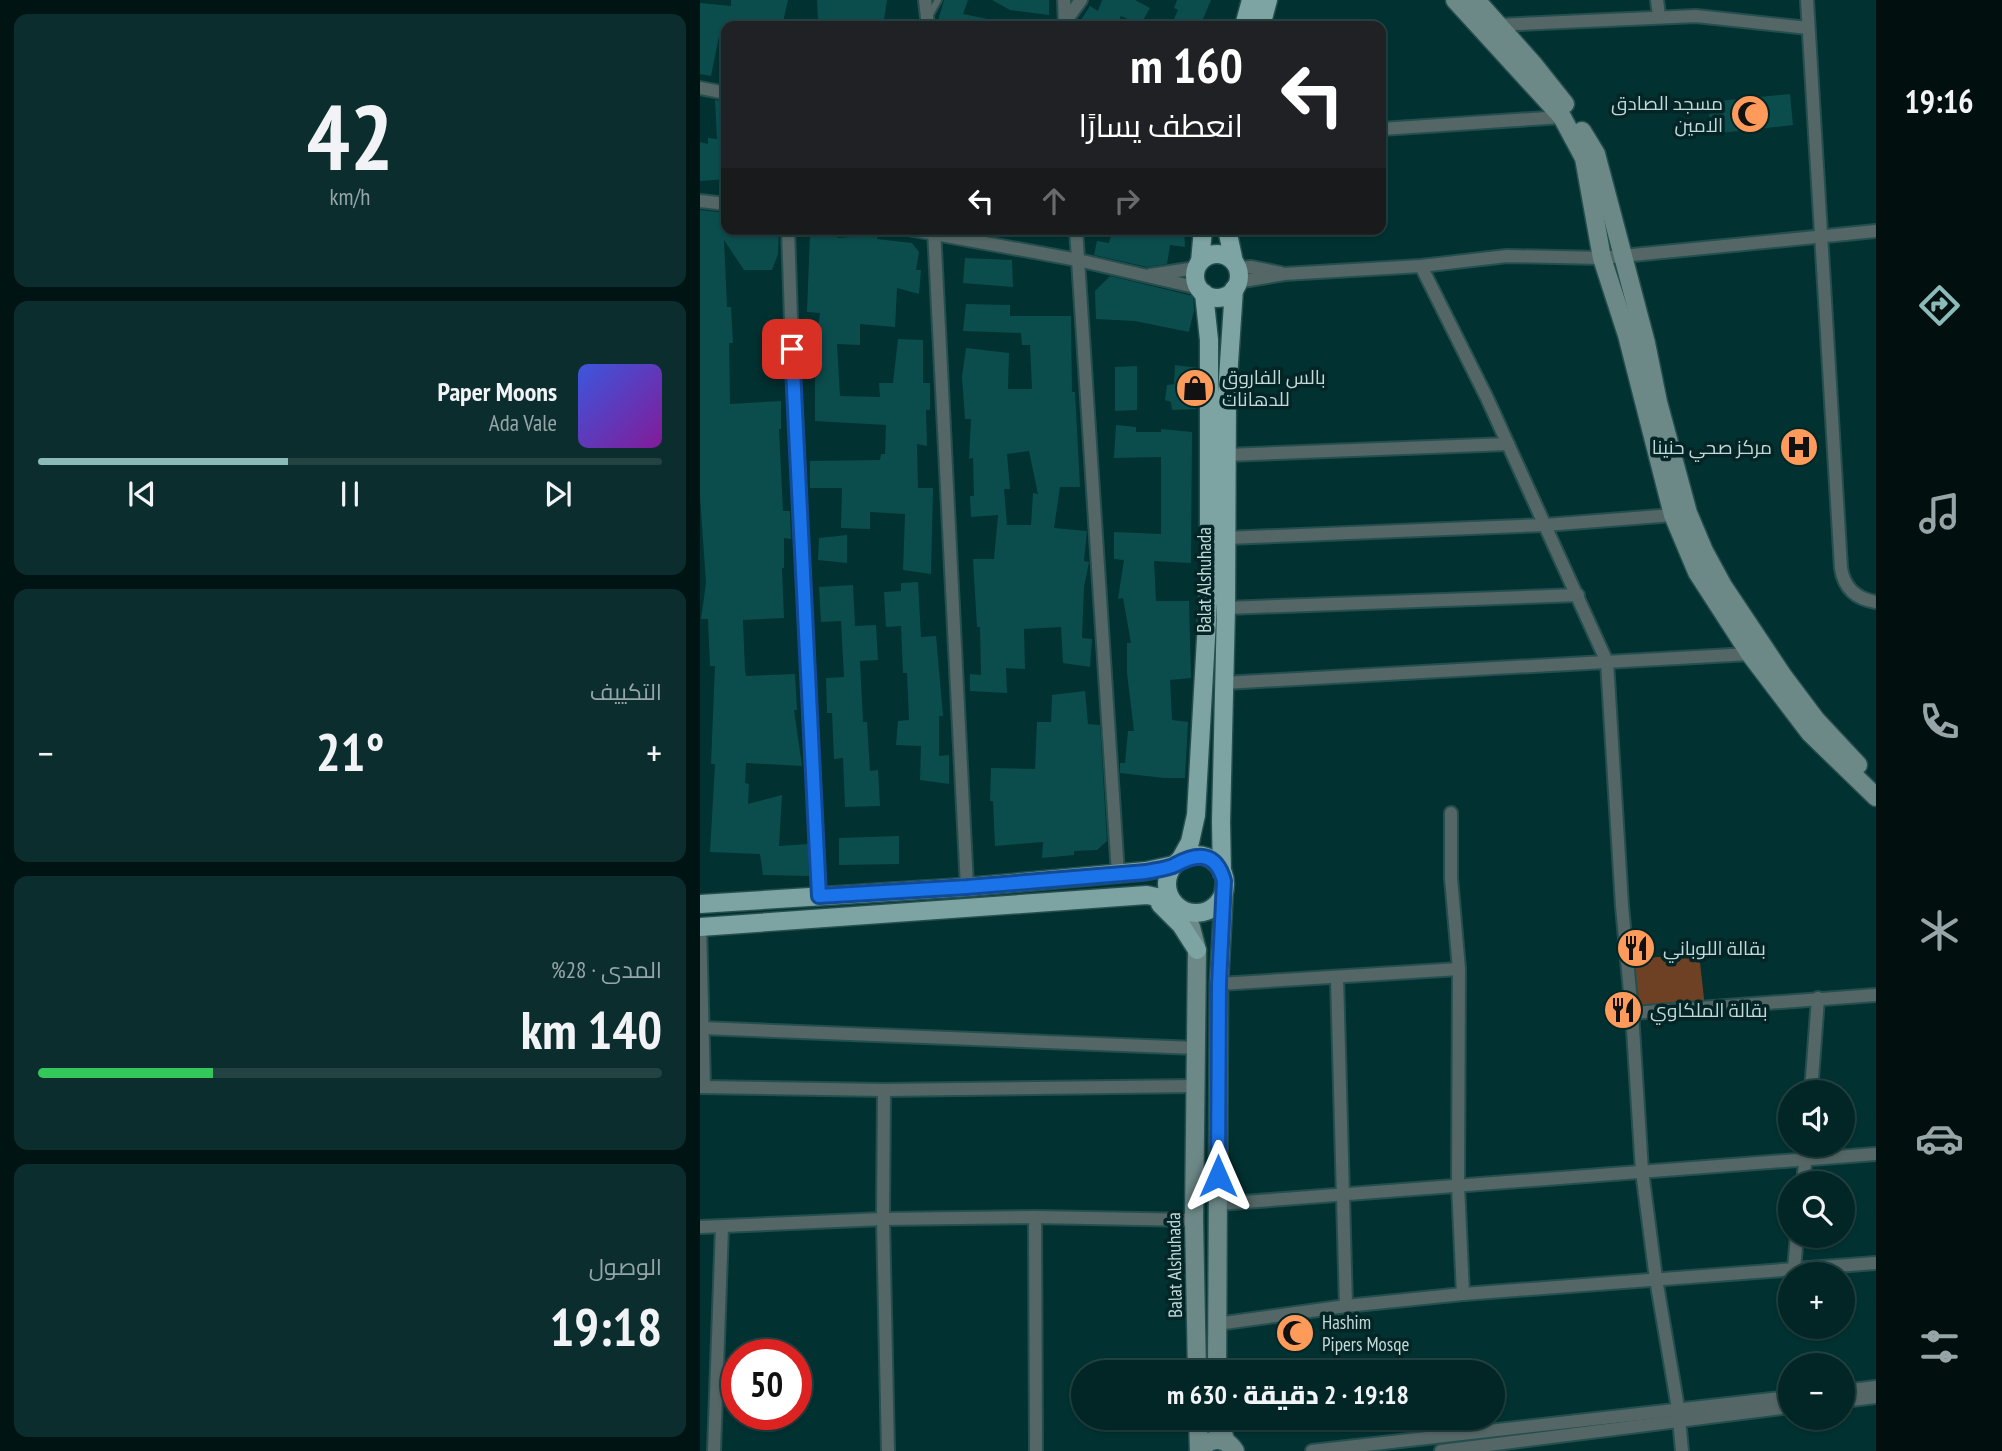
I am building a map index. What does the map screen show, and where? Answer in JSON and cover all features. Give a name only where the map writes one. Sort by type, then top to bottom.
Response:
[{"type":"main road","points":[[1245,21],[1251,0]]},
{"type":"main road","points":[[1262,21],[1268,0]]},
{"type":"main road","points":[[1455,0],[1562,117],[1584,158],[1602,258],[1627,335],[1673,516],[1697,572],[1751,654],[1819,742],[1876,797]]},
{"type":"main road","points":[[1476,0],[1534,65],[1570,111],[1596,154],[1688,513],[1704,551],[1723,586],[1783,676],[1816,720],[1876,782]]},
{"type":"main road","points":[[1198,265],[1213,254],[1228,257],[1236,275],[1230,293],[1217,298],[1201,291],[1195,275],[1202,235]]},
{"type":"main road","name":"Balat Alshuhada","points":[[1217,1360],[1227,393],[1236,275],[1228,235]]},
{"type":"main road","name":"Balat Alshuhada","points":[[1177,863],[1193,832],[1196,815],[1209,596],[1209,340],[1201,291]]},
{"type":"main road","points":[[1193,832],[1203,838],[1221,839]]},
{"type":"main road","points":[[700,904],[967,887],[1146,872],[1188,857],[1204,857],[1218,866],[1223,881],[1217,904],[1203,912],[1187,912],[1176,904],[1147,895],[700,926]]},
{"type":"main road","points":[[1176,904],[1167,886],[1168,878],[1177,863]]},
{"type":"main road","points":[[1146,872],[1150,881],[1147,895]]},
{"type":"main road","points":[[1147,895],[1171,914],[1197,950]]},
{"type":"main road","name":"Balat Alshuhada","points":[[1176,904],[1191,927],[1197,950],[1194,1086],[1197,1360]]},
{"type":"main road","points":[[1198,1430],[1199,1451]]},
{"type":"main road","points":[[1225,1430],[1234,1447]]},
{"type":"main road","points":[[1199,1451],[1214,1440],[1234,1447]]},
{"type":"street","points":[[925,0],[928,21]]},
{"type":"street","points":[[1064,0],[1065,21]]},
{"type":"street","points":[[1067,21],[1081,0]]},
{"type":"street","points":[[1657,0],[1659,16]]},
{"type":"street","points":[[1808,0],[1843,580],[1858,597],[1876,602]]},
{"type":"street","points":[[1499,25],[1659,16],[1709,16],[1808,28]]},
{"type":"street","points":[[700,88],[721,92]]},
{"type":"street","points":[[1386,129],[1562,117]]},
{"type":"street","points":[[700,201],[721,203]]},
{"type":"street","points":[[1236,275],[1421,265],[1507,256],[1602,258],[1876,231]]},
{"type":"street","points":[[788,235],[819,896]]},
{"type":"street","points":[[934,235],[967,887]]},
{"type":"street","points":[[954,235],[1078,260],[1201,291]]},
{"type":"street","points":[[1076,235],[1118,874]]},
{"type":"street","points":[[1143,276],[1198,265]]},
{"type":"street","points":[[1421,265],[1508,444],[1608,662],[1622,906],[1642,1171],[1682,1451]]},
{"type":"street","points":[[1226,455],[1508,444]]},
{"type":"street","points":[[1226,538],[1545,525],[1673,516]]},
{"type":"street","points":[[1226,608],[1578,595]]},
{"type":"street","points":[[1224,683],[1751,654]]},
{"type":"street","points":[[1451,813],[1451,878],[1459,969],[1458,1185],[1464,1294]]},
{"type":"street","points":[[700,926],[702,1087],[884,1090],[1194,1086]]},
{"type":"street","points":[[1219,984],[1459,969]]},
{"type":"street","points":[[1337,978],[1346,1306]]},
{"type":"street","points":[[1632,1013],[1876,995]]},
{"type":"street","points":[[1812,1080],[1818,998]]},
{"type":"street","points":[[702,1028],[1196,1048]]},
{"type":"street","points":[[884,1090],[883,1219],[888,1451]]},
{"type":"street","points":[[1218,1204],[1876,1154]]},
{"type":"street","points":[[1804,1171],[1805,1157]]},
{"type":"street","points":[[1035,1217],[1036,1451]]},
{"type":"street","points":[[700,1227],[883,1219],[1035,1217],[1194,1220]]},
{"type":"street","points":[[714,1451],[722,1227]]},
{"type":"street","points":[[1855,1265],[1876,1263]]},
{"type":"street","points":[[1217,1324],[1346,1306],[1464,1294],[1778,1270]]},
{"type":"street","points":[[1855,1390],[1876,1387]]},
{"type":"street","points":[[1855,1400],[1876,1397]]},
{"type":"street","points":[[1441,1451],[1494,1448],[1778,1399]]},
{"type":"street","points":[[1312,1451],[1678,1415],[1778,1408]]},
{"type":"lane","points":[[928,21],[939,0]]},
{"type":"shaded area","points":[[1699,953],[1705,1008],[1632,1013],[1627,960]]},
{"type":"building","points":[[731,0],[788,0],[783,21],[721,21],[721,36],[711,76],[700,74],[700,3],[731,6]]},
{"type":"building","points":[[817,0],[887,0],[884,21],[818,21]]},
{"type":"building","points":[[944,0],[968,0],[963,14],[997,21],[938,21]]},
{"type":"building","points":[[992,0],[1049,0],[1049,15],[1010,10]]},
{"type":"building","points":[[1102,0],[1135,0],[1150,8],[1142,21],[1132,21],[1121,16],[1118,21],[1080,21],[1090,6],[1098,11]]},
{"type":"building","points":[[1177,0],[1211,0],[1202,21],[1173,21],[1178,10],[1174,8]]},
{"type":"building","name":"مسجد الصادق الامين","points":[[1790,94],[1793,125],[1711,134],[1708,102]]},
{"type":"building","points":[[715,100],[721,101],[721,179],[700,181],[700,142],[708,144],[708,138],[717,139]]},
{"type":"building","points":[[700,210],[721,212],[721,235],[779,235],[778,254],[772,270],[744,270],[724,240],[727,307],[731,307],[733,343],[729,343],[730,404],[781,401],[779,429],[783,511],[790,511],[791,539],[784,538],[784,618],[743,620],[745,671],[746,676],[795,674],[797,710],[794,710],[802,766],[746,763],[745,783],[749,784],[748,804],[782,795],[779,846],[808,844],[809,876],[763,875],[760,854],[710,852],[715,764],[711,764],[715,666],[710,666],[708,619],[701,619],[706,583],[700,497]]},
{"type":"building","points":[[810,235],[838,235],[838,238],[877,235],[877,239],[912,243],[919,252],[916,270],[921,270],[919,294],[897,288],[895,327],[860,324],[860,345],[837,344],[840,396],[880,397],[879,383],[893,383],[898,339],[923,340],[923,383],[930,383],[930,410],[926,410],[927,446],[917,444],[918,488],[933,488],[931,574],[903,570],[905,514],[870,512],[870,529],[841,528],[842,488],[810,488],[810,461],[880,460],[881,454],[885,454],[886,425],[815,421],[815,349],[820,313],[807,312]]},
{"type":"building","points":[[1111,235],[1184,235],[1185,247],[1170,245],[1167,264],[1147,267],[1094,255],[1097,241],[1109,243]]},
{"type":"building","points":[[965,258],[1012,260],[1013,287],[963,283]]},
{"type":"building","points":[[1110,276],[1193,296],[1194,310],[1189,332],[1135,321],[1096,319],[1095,291]]},
{"type":"building","points":[[966,304],[1010,305],[1010,316],[1071,316],[1072,392],[1075,392],[1080,487],[1060,487],[1054,528],[1087,531],[1084,561],[1089,562],[1084,587],[1082,638],[1092,639],[1090,667],[1063,663],[1061,627],[1024,629],[1025,669],[1006,668],[1007,693],[970,691],[970,674],[981,675],[980,627],[977,627],[973,559],[994,559],[998,515],[971,517],[970,496],[974,496],[973,458],[969,459],[971,419],[965,419],[962,377],[966,348],[1009,353],[1008,389],[1032,389],[1030,345],[1022,345],[1021,333],[963,331]],"holes":[[[1029,451],[1038,494],[1033,493],[1031,525],[1007,525],[1004,489],[1010,489],[1007,454]]]},
{"type":"building","points":[[1175,365],[1198,368],[1196,409],[1172,410],[1171,402],[1165,400],[1167,385],[1174,384]]},
{"type":"building","points":[[1137,366],[1137,410],[1115,411],[1115,367]]},
{"type":"building","points":[[1116,425],[1136,427],[1136,432],[1161,432],[1161,429],[1192,432],[1191,563],[1154,561],[1156,601],[1189,601],[1191,678],[1170,680],[1172,720],[1188,722],[1185,778],[1120,773],[1120,763],[1125,763],[1128,731],[1134,731],[1127,673],[1127,643],[1131,643],[1123,598],[1118,599],[1124,560],[1114,559],[1114,532],[1161,534],[1161,457],[1114,458]]},
{"type":"building","points":[[847,535],[847,563],[818,560],[819,538]]},
{"type":"building","points":[[918,582],[921,637],[936,636],[943,716],[939,716],[939,756],[949,755],[949,784],[920,780],[921,746],[896,745],[898,721],[909,720],[907,673],[903,673],[901,626],[886,627],[884,592],[901,591],[901,583]]},
{"type":"building","points":[[853,585],[855,626],[876,625],[878,660],[860,661],[863,722],[867,722],[870,771],[878,770],[880,806],[845,807],[843,758],[834,759],[832,713],[827,713],[826,678],[844,677],[841,621],[821,622],[819,587]]},
{"type":"building","points":[[1085,691],[1088,724],[1100,725],[1107,841],[1097,850],[1074,851],[1074,855],[1042,858],[1043,842],[995,846],[993,801],[990,801],[991,768],[1035,769],[1037,722],[1051,722],[1052,695]]},
{"type":"building","points":[[899,836],[899,864],[839,865],[839,838]]},
{"type":"place","name":"مسجد الصادق الامين","points":[[1750,114]]},
{"type":"place","name":"بالس الفاروق للدهانات","points":[[1195,388]]},
{"type":"place","name":"مركز صحي حنينا","points":[[1799,447]]},
{"type":"place","name":"بقالة اللوباني","points":[[1636,948]]},
{"type":"place","name":"بقالة الملكاوي","points":[[1623,1010]]},
{"type":"place","name":"Hashim Pipers Mosqe","points":[[1295,1333]]},
{"type":"route","points":[[792,349],[819,896],[1146,872],[1174,865],[1188,857],[1211,860],[1218,866],[1224,881],[1219,984],[1218,1176]]}]
